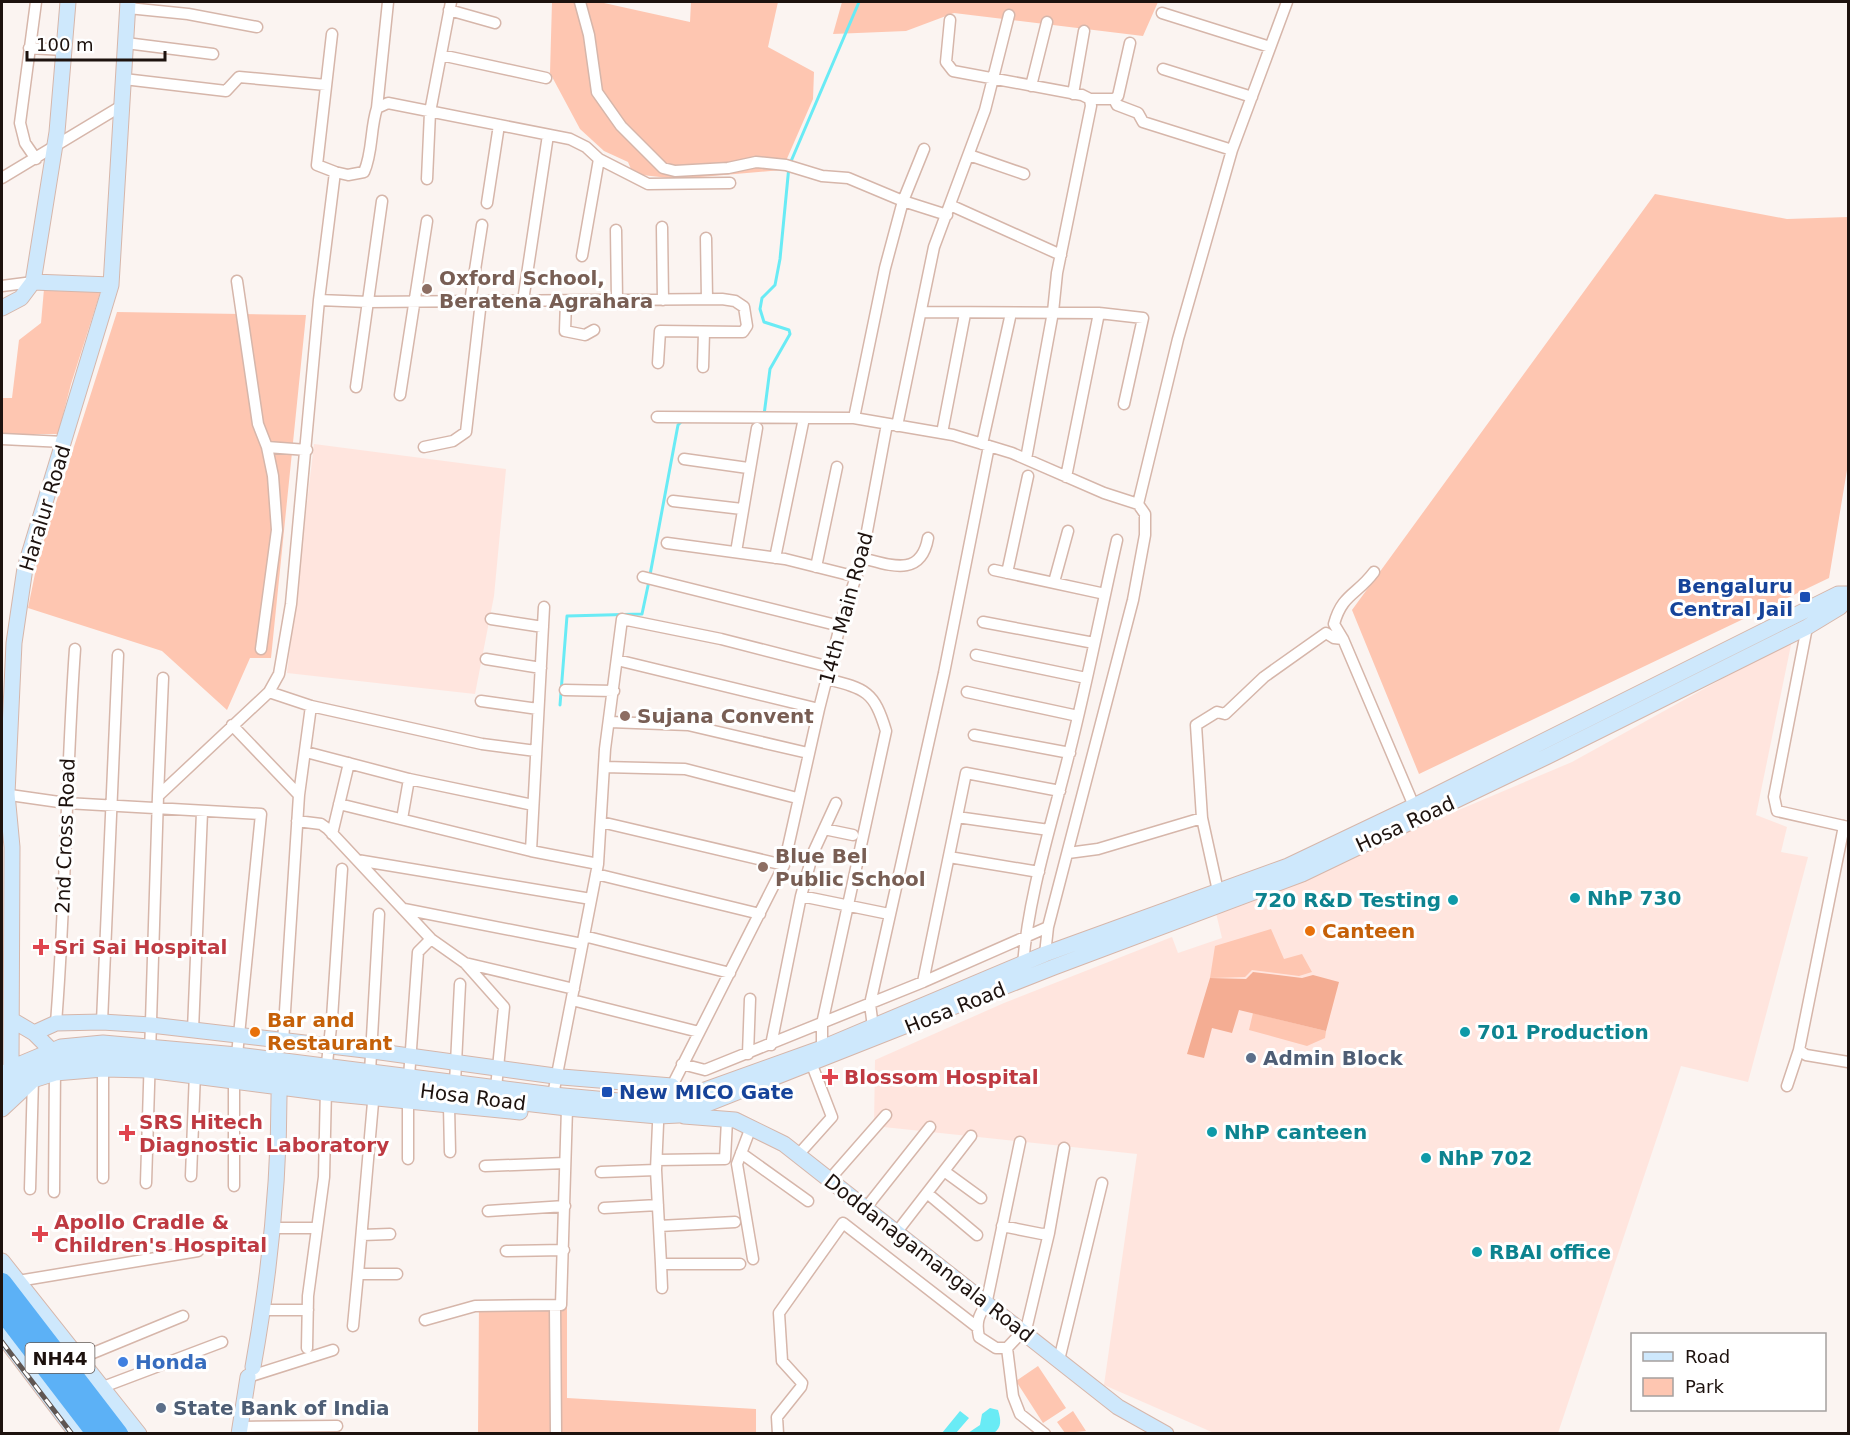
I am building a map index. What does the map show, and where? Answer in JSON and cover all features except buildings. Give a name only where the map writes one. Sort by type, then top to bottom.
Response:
[{"type":"highway","name":"NH44","points":[[10,1282],[118,1434]]},
{"type":"highway","points":[[2,1292],[111,1434]]},
{"type":"highway","points":[[2,1310],[97,1434]]},
{"type":"highway","name":"NH44","points":[[2,1320],[89,1434]]},
{"type":"street","points":[[36,2],[20,123],[25,143],[36,159]]},
{"type":"street","points":[[2,308],[21,298],[33,282],[55,147],[68,2]]},
{"type":"street","points":[[332,34],[317,165],[348,174],[364,172],[378,108],[387,2]]},
{"type":"street","points":[[580,2],[589,35],[597,92],[621,126],[663,168],[675,171],[728,168],[756,162],[790,166],[822,176],[848,178],[903,201],[949,210],[1061,255]]},
{"type":"street","points":[[1138,504],[1178,339],[1232,150],[1287,2]]},
{"type":"street","points":[[128,5],[256,27]]},
{"type":"street","name":"Haralur Road","points":[[6,1072],[12,1020],[12,848],[4,794],[14,644],[25,568],[111,285],[128,5]]},
{"type":"street","points":[[427,179],[430,112],[450,6],[495,23]]},
{"type":"street","points":[[1162,13],[1270,47]]},
{"type":"street","name":"14th Main Road","points":[[675,1093],[682,1064],[784,865],[797,798],[826,679],[862,558],[892,425],[921,312],[934,247],[986,110],[1009,15]]},
{"type":"street","points":[[950,20],[946,62],[948,68],[993,80],[1090,99],[1114,99],[1118,96],[1130,43]]},
{"type":"street","points":[[1031,86],[1047,22]]},
{"type":"street","points":[[1073,94],[1084,31]]},
{"type":"street","points":[[126,43],[213,54]]},
{"type":"street","points":[[29,48],[64,50]]},
{"type":"street","points":[[441,55],[546,78]]},
{"type":"street","points":[[1163,69],[1252,97]]},
{"type":"street","points":[[124,79],[226,91],[239,77],[326,85]]},
{"type":"street","points":[[1026,459],[1061,255],[1091,106],[1090,99]]},
{"type":"street","points":[[1114,99],[1117,105],[1138,113],[1143,122],[1232,150]]},
{"type":"street","points":[[378,108],[388,103],[570,139],[586,147],[599,159],[648,184],[730,183]]},
{"type":"street","points":[[2,176],[36,159],[123,105]]},
{"type":"street","points":[[487,202],[499,125]]},
{"type":"street","points":[[524,301],[548,135]]},
{"type":"street","points":[[854,418],[885,268],[903,201],[924,149]]},
{"type":"street","points":[[969,155],[1024,174]]},
{"type":"street","points":[[582,256],[599,159]]},
{"type":"street","points":[[158,796],[269,692],[279,674],[284,655],[307,450],[319,300],[335,172]]},
{"type":"street","points":[[356,387],[382,201]]},
{"type":"street","points":[[400,395],[427,221]]},
{"type":"street","points":[[424,447],[453,441],[466,432],[482,225]]},
{"type":"street","points":[[662,227],[663,300]]},
{"type":"street","points":[[616,230],[617,300]]},
{"type":"street","points":[[706,238],[707,299]]},
{"type":"street","points":[[237,281],[258,423],[267,447],[273,476],[277,530],[261,649]]},
{"type":"street","points":[[2,286],[33,282],[111,285]]},
{"type":"street","points":[[319,300],[475,302],[707,299],[735,301],[744,307],[747,326],[743,332],[660,331],[658,363]]},
{"type":"street","points":[[566,301],[565,331],[585,335],[594,330]]},
{"type":"street","points":[[921,312],[1099,313],[1143,318],[1124,404]]},
{"type":"street","points":[[873,1027],[870,1004],[944,673],[1011,313]]},
{"type":"street","points":[[1066,477],[1099,313]]},
{"type":"street","points":[[942,433],[964,314]]},
{"type":"street","points":[[703,366],[704,332]]},
{"type":"street","points":[[657,417],[854,418],[942,433],[1026,459],[1138,504],[1144,514],[1145,535],[1132,600],[1048,927],[1045,954]]},
{"type":"street","points":[[775,558],[804,418]]},
{"type":"street","points":[[736,552],[748,468],[757,428]]},
{"type":"street","points":[[2,439],[64,442]]},
{"type":"street","points":[[267,447],[307,450]]},
{"type":"street","points":[[684,459],[748,468]]},
{"type":"street","points":[[816,567],[837,467]]},
{"type":"street","points":[[1006,573],[1028,476]]},
{"type":"street","points":[[673,501],[742,509]]},
{"type":"street","points":[[1054,582],[1068,531]]},
{"type":"street","points":[[862,558],[897,567],[908,566],[917,561],[926,551],[928,538]]},
{"type":"street","points":[[1023,964],[1025,938],[1039,872],[1070,753],[1117,540]]},
{"type":"street","points":[[667,543],[775,558],[857,577]]},
{"type":"street","points":[[993,570],[1105,594]]},
{"type":"street","points":[[1374,572],[1343,600],[1334,624],[1343,639],[1414,807]]},
{"type":"street","points":[[643,577],[840,626]]},
{"type":"street","name":"Hosa Road","points":[[373,1085],[409,1077],[554,1095],[660,1115],[679,1115],[812,1065],[1054,968],[1302,874],[1807,627],[1840,607],[1848,595],[1838,594],[1414,807],[1288,866],[1045,954],[822,1048],[675,1093]]},
{"type":"street","points":[[531,851],[544,607]]},
{"type":"street","points":[[491,619],[543,627]]},
{"type":"street","points":[[554,1095],[597,869],[604,767],[622,619],[721,639],[830,667]]},
{"type":"street","points":[[983,622],[1094,644]]},
{"type":"street","points":[[1786,1086],[1799,1050],[1846,826],[1778,811],[1774,797],[1807,627]]},
{"type":"street","points":[[1218,891],[1202,818],[1196,725],[1217,712],[1225,714],[1264,677],[1326,633],[1334,638],[1343,639]]},
{"type":"street","name":"2nd Cross Road","points":[[56,1023],[63,927],[66,803],[75,649]]},
{"type":"street","points":[[102,1022],[118,655]]},
{"type":"street","points":[[976,655],[1086,678]]},
{"type":"street","points":[[486,659],[541,668]]},
{"type":"street","points":[[617,660],[819,709]]},
{"type":"street","points":[[146,1183],[163,678]]},
{"type":"street","points":[[822,1048],[822,1024],[846,905],[886,731],[880,710],[868,693],[826,679]]},
{"type":"street","points":[[565,690],[614,692]]},
{"type":"street","points":[[269,692],[311,706],[482,744],[536,752]]},
{"type":"street","points":[[967,692],[1078,716]]},
{"type":"street","points":[[481,701],[538,709]]},
{"type":"street","points":[[283,1042],[299,795],[311,706]]},
{"type":"street","points":[[610,722],[688,725],[808,753]]},
{"type":"street","points":[[232,725],[299,795]]},
{"type":"street","points":[[974,735],[1070,753]]},
{"type":"street","points":[[306,752],[409,779],[533,805]]},
{"type":"street","points":[[332,834],[349,763]]},
{"type":"street","points":[[604,767],[685,769],[797,798]]},
{"type":"street","points":[[923,982],[966,773],[1060,791]]},
{"type":"street","points":[[402,819],[409,779]]},
{"type":"street","points":[[4,794],[111,807],[261,814],[235,1069],[234,1186]]},
{"type":"street","points":[[771,1045],[801,896],[813,853],[836,802]]},
{"type":"street","points":[[339,804],[531,851],[760,914]]},
{"type":"street","points":[[193,1030],[202,812]]},
{"type":"street","points":[[957,817],[1049,830]]},
{"type":"street","points":[[1068,853],[1098,849],[1202,818]]},
{"type":"street","points":[[297,821],[321,824],[432,939],[465,963],[504,1007],[496,1088]]},
{"type":"street","points":[[601,822],[784,865]]},
{"type":"street","points":[[824,829],[853,835]]},
{"type":"street","points":[[949,857],[1039,872]]},
{"type":"street","points":[[357,860],[591,898]]},
{"type":"street","points":[[307,1347],[308,1311],[324,1177],[326,1080],[342,869]]},
{"type":"street","points":[[801,896],[889,914]]},
{"type":"street","points":[[404,909],[583,940],[730,973]]},
{"type":"street","points":[[353,1326],[373,1085],[379,914]]},
{"type":"street","points":[[682,1064],[705,1070],[748,1054],[923,982],[1048,927]]},
{"type":"street","points":[[409,1077],[418,952],[432,939]]},
{"type":"street","points":[[465,963],[699,1032]]},
{"type":"street","points":[[455,1083],[460,984]]},
{"type":"street","points":[[964,988],[974,1001]]},
{"type":"street","points":[[748,1054],[750,999]]},
{"type":"street","points":[[12,1020],[34,1033],[54,1061],[54,1192]]},
{"type":"street","points":[[34,1033],[56,1023],[102,1022],[151,1025],[412,1056],[675,1093]]},
{"type":"street","name":"Hosa Road","points":[[2,1091],[15,1078],[34,1075],[54,1061],[60,1047],[103,1043],[149,1059],[195,1071],[235,1069],[279,1080],[326,1080]]},
{"type":"street","points":[[1799,1050],[1806,1055],[1848,1062]]},
{"type":"street","name":"Hosa Road","points":[[6,1072],[54,1061],[103,1063],[149,1059],[373,1085],[567,1112]]},
{"type":"street","points":[[103,1063],[103,1178]]},
{"type":"street","points":[[798,1155],[832,1117],[812,1065]]},
{"type":"street","points":[[191,1176],[195,1071]]},
{"type":"street","points":[[2,1109],[34,1075]]},
{"type":"street","points":[[30,1189],[34,1075]]},
{"type":"street","points":[[279,1080],[279,1136],[272,1228],[262,1310],[240,1430],[337,1426]]},
{"type":"street","points":[[326,1080],[373,1085],[408,1101],[449,1106],[660,1115]]},
{"type":"street","points":[[662,1288],[656,1165],[660,1115],[675,1093]]},
{"type":"street","points":[[675,1093],[679,1115]]},
{"type":"street","points":[[408,1101],[408,1159]]},
{"type":"street","points":[[449,1106],[450,1152]]},
{"type":"street","points":[[425,1320],[475,1306],[561,1305],[567,1112]]},
{"type":"street","name":"Doddanagamangala Road","points":[[679,1115],[727,1120],[751,1126],[784,1144],[1118,1407],[1163,1433]]},
{"type":"street","points":[[829,1180],[886,1115]]},
{"type":"street","points":[[601,1172],[725,1159],[727,1120]]},
{"type":"street","points":[[751,1126],[737,1164],[753,1259]]},
{"type":"street","points":[[865,1209],[930,1127]]},
{"type":"street","points":[[896,1233],[971,1136]]},
{"type":"street","points":[[1020,1142],[986,1305],[978,1318],[979,1337],[986,1344],[996,1348],[1007,1348],[1024,1333],[1048,1233],[1064,1148]]},
{"type":"street","points":[[741,1153],[808,1201]]},
{"type":"street","points":[[484,1166],[566,1162]]},
{"type":"street","points":[[944,1171],[981,1198]]},
{"type":"street","points":[[1059,1360],[1102,1183]]},
{"type":"street","points":[[927,1193],[977,1235]]},
{"type":"street","points":[[604,1208],[658,1205]]},
{"type":"street","points":[[488,1211],[565,1206]]},
{"type":"street","points":[[659,1226],[735,1222]]},
{"type":"street","points":[[778,1434],[777,1417],[802,1383],[782,1361],[779,1313],[843,1223],[977,1327]]},
{"type":"street","points":[[1002,1226],[1042,1234],[1048,1233]]},
{"type":"street","points":[[272,1228],[317,1228]]},
{"type":"street","points":[[362,1235],[390,1234]]},
{"type":"street","points":[[506,1251],[564,1250]]},
{"type":"street","points":[[10,1282],[198,1251]]},
{"type":"street","points":[[2,1261],[10,1282],[81,1358],[139,1434]]},
{"type":"street","points":[[661,1264],[740,1264]]},
{"type":"street","points":[[358,1274],[397,1274]]},
{"type":"street","points":[[555,1306],[556,1434]]},
{"type":"street","points":[[262,1310],[308,1311]]},
{"type":"street","points":[[81,1358],[183,1316]]},
{"type":"street","points":[[104,1388],[222,1342]]},
{"type":"street","points":[[4,1343],[77,1434]]},
{"type":"street","points":[[1007,1348],[1013,1396],[1020,1413],[1045,1434]]},
{"type":"street","points":[[251,1372],[333,1350]]},
{"type":"shaded area","points":[[314,444],[506,469],[494,596],[475,694],[287,673]]},
{"type":"shaded area","points":[[1792,640],[1756,815],[1787,827],[1781,852],[1808,857],[1748,1082],[1681,1066],[1558,1433],[1214,1433],[1104,1385],[1137,1154],[874,1126],[875,1060],[1004,1003],[1172,937],[1178,953],[1222,938],[1216,913],[1572,762]]},
{"type":"shaded area","points":[[1253,972],[1302,978],[1313,975],[1339,982],[1326,1031],[1239,1010],[1232,1033],[1212,1028],[1204,1058],[1187,1054],[1210,978],[1246,979]]},
{"type":"green space","points":[[552,2],[604,3],[690,22],[691,2],[778,2],[768,47],[814,72],[813,99],[782,170],[678,179],[633,174],[628,162],[604,151],[580,129],[550,73]]},
{"type":"green space","points":[[842,2],[1158,2],[1143,36],[954,13],[906,31],[833,34]]},
{"type":"green space","points":[[1655,194],[1787,219],[1848,217],[1848,464],[1829,578],[1419,774],[1352,610]]},
{"type":"green space","points":[[44,289],[101,290],[71,384],[58,434],[3,434],[2,398],[12,398],[19,340],[41,323]]},
{"type":"green space","points":[[117,312],[306,315],[271,658],[250,658],[227,710],[162,651],[28,608],[38,559]]},
{"type":"green space","points":[[1271,929],[1284,959],[1302,954],[1312,972],[1299,976],[1252,970],[1245,977],[1210,978],[1215,946]]},
{"type":"green space","points":[[1253,1013],[1326,1031],[1325,1038],[1307,1046],[1249,1030]]},
{"type":"green space","points":[[479,1302],[567,1303],[567,1398],[756,1409],[756,1433],[478,1434]]},
{"type":"green space","points":[[1038,1366],[1066,1408],[1043,1423],[1016,1381]]},
{"type":"green space","points":[[1073,1411],[1086,1431],[1065,1433],[1057,1422]]},
{"type":"water","points":[[990,1408],[998,1410],[1000,1423],[997,1431],[968,1433],[980,1425],[982,1414]]},
{"type":"water","points":[[960,1411],[969,1418],[956,1433],[942,1433]]},
{"type":"waterway","points":[[764,415],[770,369],[790,334],[789,330],[764,322],[760,309],[762,298],[775,285],[780,259],[789,166],[859,2]]},
{"type":"waterway","points":[[650,575],[678,425],[682,421]]},
{"type":"waterway","points":[[560,705],[567,616],[642,614],[649,581]]},
{"type":"railway","points":[[2,1342],[72,1434]]},
{"type":"place","name":"Oxford School, Beratena Agrahara","points":[[427,289]]},
{"type":"place","name":"Bengaluru Central Jail","points":[[1805,597]]},
{"type":"place","name":"Sujana Convent","points":[[625,716]]},
{"type":"place","name":"Blue Bel Public School","points":[[763,867]]},
{"type":"place","name":"NhP 730","points":[[1575,898]]},
{"type":"place","name":"720 R&D Testing","points":[[1453,900]]},
{"type":"place","name":"Canteen","points":[[1310,931]]},
{"type":"place","name":"Sri Sai Hospital","points":[[41,947]]},
{"type":"place","name":"Bar and Restaurant","points":[[255,1032]]},
{"type":"place","name":"701 Production","points":[[1465,1032]]},
{"type":"place","name":"Admin Block","points":[[1251,1058]]},
{"type":"place","name":"Blossom Hospital","points":[[830,1077]]},
{"type":"place","name":"New MICO Gate","points":[[607,1092]]},
{"type":"place","name":"NhP canteen","points":[[1212,1132]]},
{"type":"place","name":"SRS Hitech Diagnostic Laboratory","points":[[127,1133]]},
{"type":"place","name":"NhP 702","points":[[1426,1158]]},
{"type":"place","name":"Apollo Cradle & Children's Hospital","points":[[40,1234]]},
{"type":"place","name":"RBAI office","points":[[1477,1252]]},
{"type":"place","name":"Honda","points":[[123,1362]]},
{"type":"place","name":"State Bank of India","points":[[161,1408]]}]
